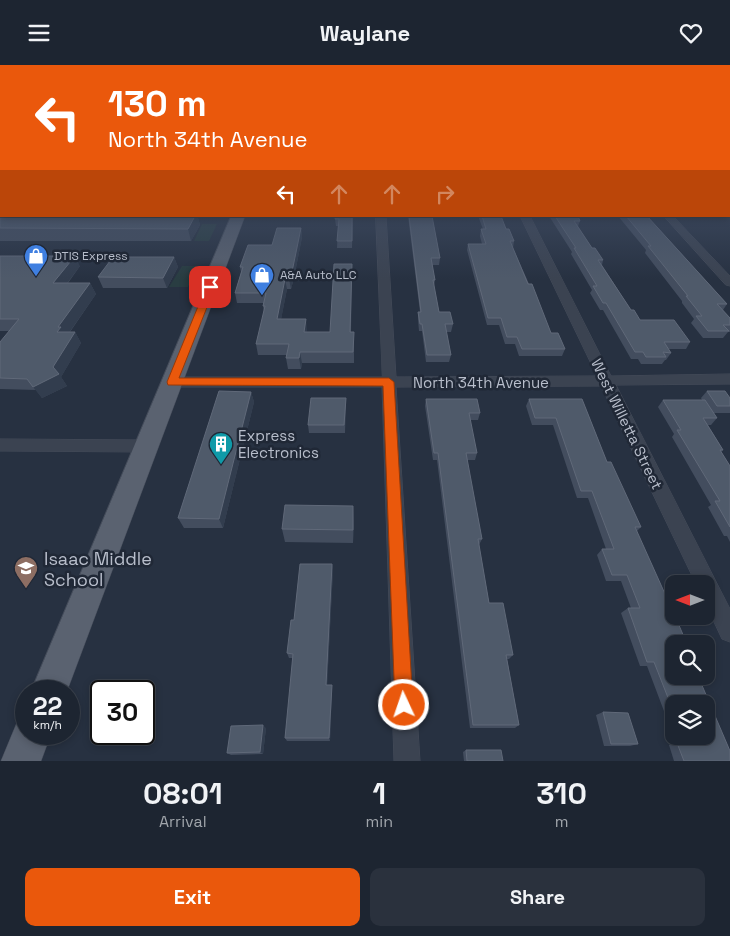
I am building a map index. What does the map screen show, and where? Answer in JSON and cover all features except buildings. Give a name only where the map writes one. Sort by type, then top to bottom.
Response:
[{"type":"main road","points":[[53,680],[238,217]]},
{"type":"main road","points":[[21,761],[28,745]]},
{"type":"street","points":[[381,217],[407,761]]},
{"type":"street","name":"West Willetta Street","points":[[525,217],[730,631]]},
{"type":"street","points":[[669,217],[730,283]]},
{"type":"street","name":"North 34th Avenue","points":[[172,382],[730,379]]},
{"type":"street","points":[[0,445],[147,446]]},
{"type":"green space","points":[[202,224],[217,224],[209,241],[194,241]]},
{"type":"green space","points":[[182,266],[198,266],[188,287],[169,287]]},
{"type":"place","name":"DTIS Express","points":[[36,277]]},
{"type":"place","name":"A&A Auto LLC","points":[[262,296]]},
{"type":"place","name":"Express Electronics","points":[[221,465]]},
{"type":"place","name":"Isaac Middle School","points":[[26,589]]},
{"type":"route","points":[[210,287],[172,382],[389,382],[404,705]]}]
